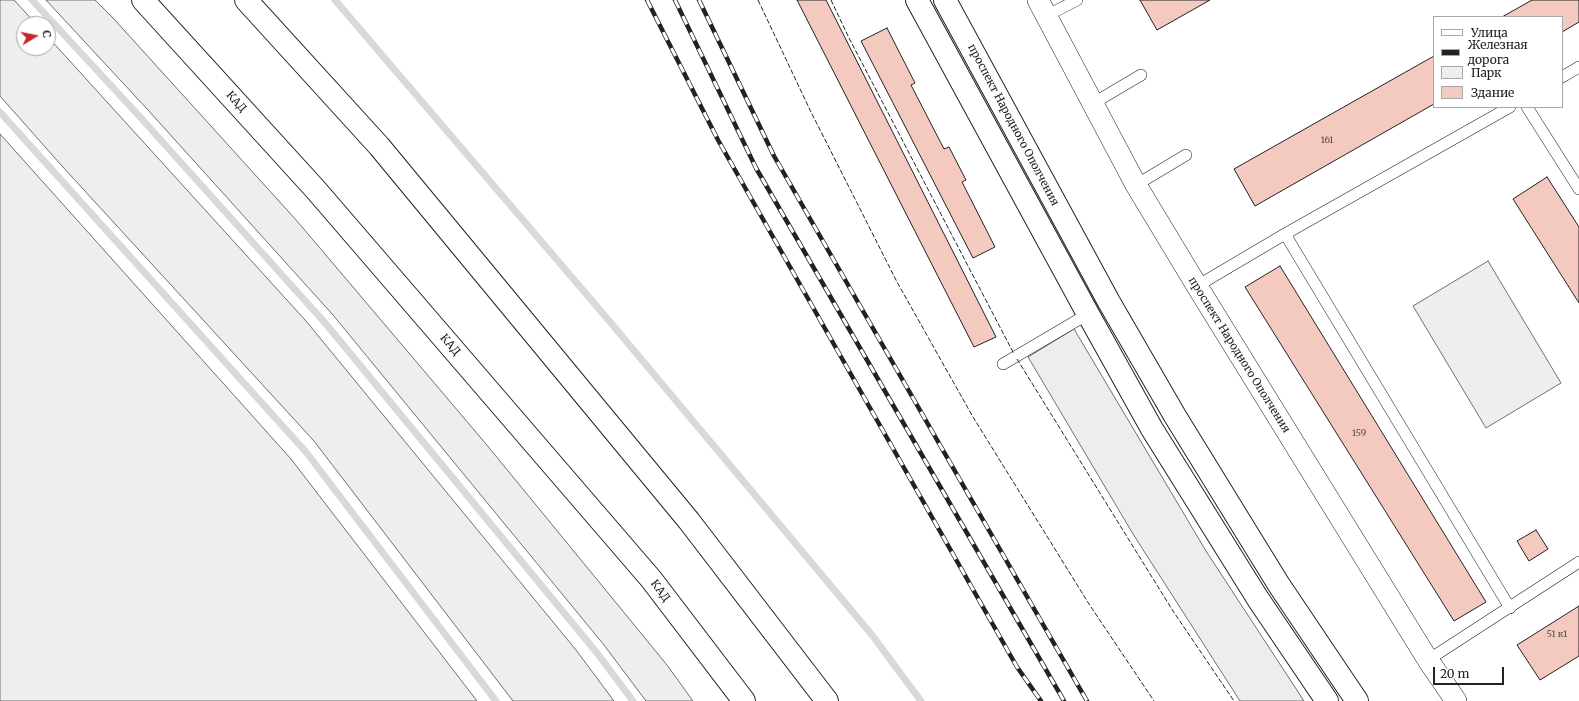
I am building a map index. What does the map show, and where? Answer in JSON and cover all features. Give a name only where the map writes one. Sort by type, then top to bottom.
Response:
[{"type":"main road","name":"КАД","points":[[143,0],[316,190],[646,573],[744,701]]},
{"type":"main road","points":[[246,0],[379,146],[669,496],[827,701]]},
{"type":"main road","points":[[917,0],[1152,429],[1258,598],[1327,701]]},
{"type":"main road","name":"проспект Народного Ополчения","points":[[945,0],[1109,302],[1175,416],[1279,585],[1357,701]]},
{"type":"street","name":"проспект Народного Ополчения","points":[[1042,8],[1136,185],[1196,286],[1428,660],[1456,701]]},
{"type":"lane","points":[[1042,8],[1076,0]]},
{"type":"lane","points":[[1563,76],[1579,67]]},
{"type":"lane","points":[[1092,104],[1141,75]]},
{"type":"lane","points":[[1196,286],[1508,108]]},
{"type":"lane","points":[[1528,108],[1579,189]]},
{"type":"lane","points":[[1136,185],[1186,155]]},
{"type":"lane","points":[[1285,234],[1510,608]]},
{"type":"lane","points":[[1003,364],[1088,314]]},
{"type":"lane","points":[[1428,660],[1579,562]]},
{"type":"green space","points":[[0,0],[14,0],[29,16],[16,16],[16,56],[56,56],[56,46],[306,321],[576,650],[614,701],[513,701],[314,441],[62,166],[0,96]]},
{"type":"green space","points":[[46,0],[95,0],[114,19],[297,221],[486,444],[667,665],[693,701],[646,701],[604,645],[333,315],[148,110]]},
{"type":"green space","points":[[0,134],[291,459],[477,701],[0,701]]},
{"type":"green space","points":[[1488,261],[1561,383],[1486,428],[1413,306]]},
{"type":"shaded area","points":[[1074,329],[1206,551],[1304,701],[1240,701],[1133,534],[1028,357]]},
{"type":"building","points":[[797,0],[826,0],[996,337],[974,347]]},
{"type":"building","points":[[1140,0],[1210,0],[1157,30]]},
{"type":"building","points":[[1532,0],[1579,0],[1579,22],[1563,31],[1563,16],[1504,16]]},
{"type":"building","points":[[887,28],[915,83],[911,85],[944,149],[949,147],[966,180],[962,182],[995,247],[973,258],[861,41]]},
{"type":"building","points":[[1433,57],[1433,105],[1255,206],[1234,169]]},
{"type":"building","points":[[1547,177],[1579,227],[1579,303],[1513,199]]},
{"type":"building","points":[[1280,266],[1486,602],[1454,621],[1245,287]]},
{"type":"building","points":[[1536,530],[1548,549],[1529,561],[1517,541]]},
{"type":"building","points":[[1579,606],[1579,656],[1540,680],[1517,645]]},
{"type":"waterway","points":[[32,0],[141,118],[326,324],[597,653],[633,701]]},
{"type":"waterway","points":[[335,0],[611,323],[872,635],[921,701]]},
{"type":"waterway","points":[[0,112],[306,452],[496,701]]},
{"type":"railway","points":[[647,0],[718,140],[1017,667],[1041,701]]},
{"type":"railway","points":[[675,0],[756,168],[1064,701]]},
{"type":"railway","points":[[699,0],[774,156],[1087,701]]},
{"type":"fence","points":[[758,0],[810,110],[897,282],[973,417],[1089,604],[1154,701]]},
{"type":"fence","points":[[831,0],[849,38],[1014,354]]},
{"type":"fence","points":[[1017,359],[1173,611],[1234,701]]}]
